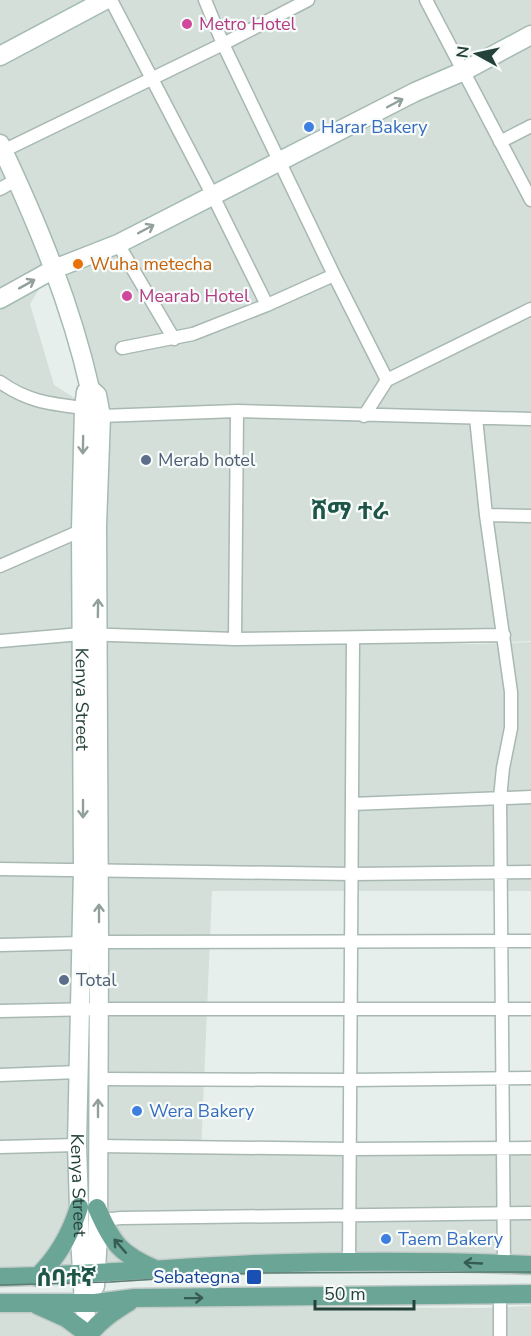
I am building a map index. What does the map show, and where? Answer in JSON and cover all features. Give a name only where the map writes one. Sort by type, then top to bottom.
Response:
[{"type":"main road","points":[[0,56],[105,0]]},
{"type":"main road","points":[[0,299],[54,269],[118,244],[415,92],[464,71],[531,35]]},
{"type":"main road","points":[[2,148],[54,269],[90,388],[97,395],[101,416],[89,527]]},
{"type":"main road","points":[[89,527],[84,408],[86,392],[90,388]]},
{"type":"main road","name":"Kenya Street","points":[[89,527],[91,869],[89,1009],[78,1072],[77,1145],[93,1212]]},
{"type":"main road","points":[[89,1009],[98,1078],[97,1146],[89,1274],[89,1332]]},
{"type":"main road","points":[[93,1212],[120,1249],[131,1259],[156,1270]]},
{"type":"main road","points":[[37,1276],[55,1256],[73,1226],[93,1212]]},
{"type":"main road","points":[[0,1277],[255,1264],[443,1261],[531,1265]]},
{"type":"main road","points":[[0,1303],[90,1303],[135,1298],[531,1294]]},
{"type":"main road","points":[[89,1332],[108,1314],[135,1298]]},
{"type":"main road","points":[[30,1302],[66,1318],[89,1332]]},
{"type":"street","points":[[111,0],[213,194],[267,305]]},
{"type":"street","points":[[205,0],[223,44],[387,380]]},
{"type":"street","points":[[2,148],[223,44],[308,0]]},
{"type":"street","points":[[426,0],[531,200]]},
{"type":"street","points":[[500,142],[531,126]]},
{"type":"street","points":[[0,189],[16,180]]},
{"type":"street","points":[[118,244],[174,339]]},
{"type":"street","points":[[122,348],[193,334],[267,305],[334,275]]},
{"type":"street","points":[[364,416],[387,380],[531,309]]},
{"type":"street","points":[[0,382],[16,393],[35,401],[84,408]]},
{"type":"street","points":[[235,639],[237,411]]},
{"type":"street","points":[[101,416],[237,411],[531,419]]},
{"type":"street","points":[[476,418],[486,515],[511,692],[511,728],[500,798],[504,1264]]},
{"type":"street","points":[[486,515],[531,516]]},
{"type":"street","points":[[0,566],[89,527]]},
{"type":"street","points":[[0,640],[89,634],[235,639],[504,635]]},
{"type":"street","points":[[349,1263],[353,638]]},
{"type":"street","points":[[352,804],[531,797]]},
{"type":"street","points":[[0,869],[352,874],[531,872]]},
{"type":"street","points":[[0,945],[351,940],[531,941]]},
{"type":"street","points":[[0,1011],[89,1009],[531,1010]]},
{"type":"street","points":[[0,1075],[78,1072]]},
{"type":"street","points":[[98,1078],[350,1080],[531,1078]]},
{"type":"street","points":[[0,1147],[77,1145]]},
{"type":"street","points":[[97,1146],[350,1149],[531,1148]]},
{"type":"street","points":[[93,1212],[531,1213]]},
{"type":"street","points":[[500,1294],[500,1336]]},
{"type":"shaded area","points":[[0,0],[531,0],[531,641],[480,643],[94,632],[96,410],[0,139]]},
{"type":"shaded area","points":[[0,162],[57,259],[30,304],[54,385],[92,409],[93,634],[479,644],[531,642],[531,891],[212,891],[201,1153],[531,1152],[531,1264],[96,1270],[89,1213],[82,1270],[0,1270]]},
{"type":"shaded area","points":[[79,1306],[80,1336],[0,1336],[0,1307]]},
{"type":"shaded area","points":[[100,1306],[484,1308],[531,1306],[531,1336],[97,1336],[96,1325]]},
{"type":"tram line","points":[[0,1285],[110,1282],[254,1273],[531,1272]]},
{"type":"place","name":"Metro Hotel","points":[[187,24]]},
{"type":"place","name":"Harar Bakery","points":[[309,127]]},
{"type":"place","name":"Wuha metecha","points":[[78,264]]},
{"type":"place","name":"Mearab Hotel","points":[[127,296]]},
{"type":"place","name":"Merab hotel","points":[[146,460]]},
{"type":"place","name":"Total","points":[[64,980]]},
{"type":"place","name":"Wera Bakery","points":[[137,1111]]},
{"type":"place","name":"Taem Bakery","points":[[386,1239]]},
{"type":"place","name":"Sebategna","points":[[254,1277]]},
{"type":"district","name":"ሸማ ተራ","points":[[350,511]]},
{"type":"district","name":"ሰባተኛ","points":[[66,1278]]}]
